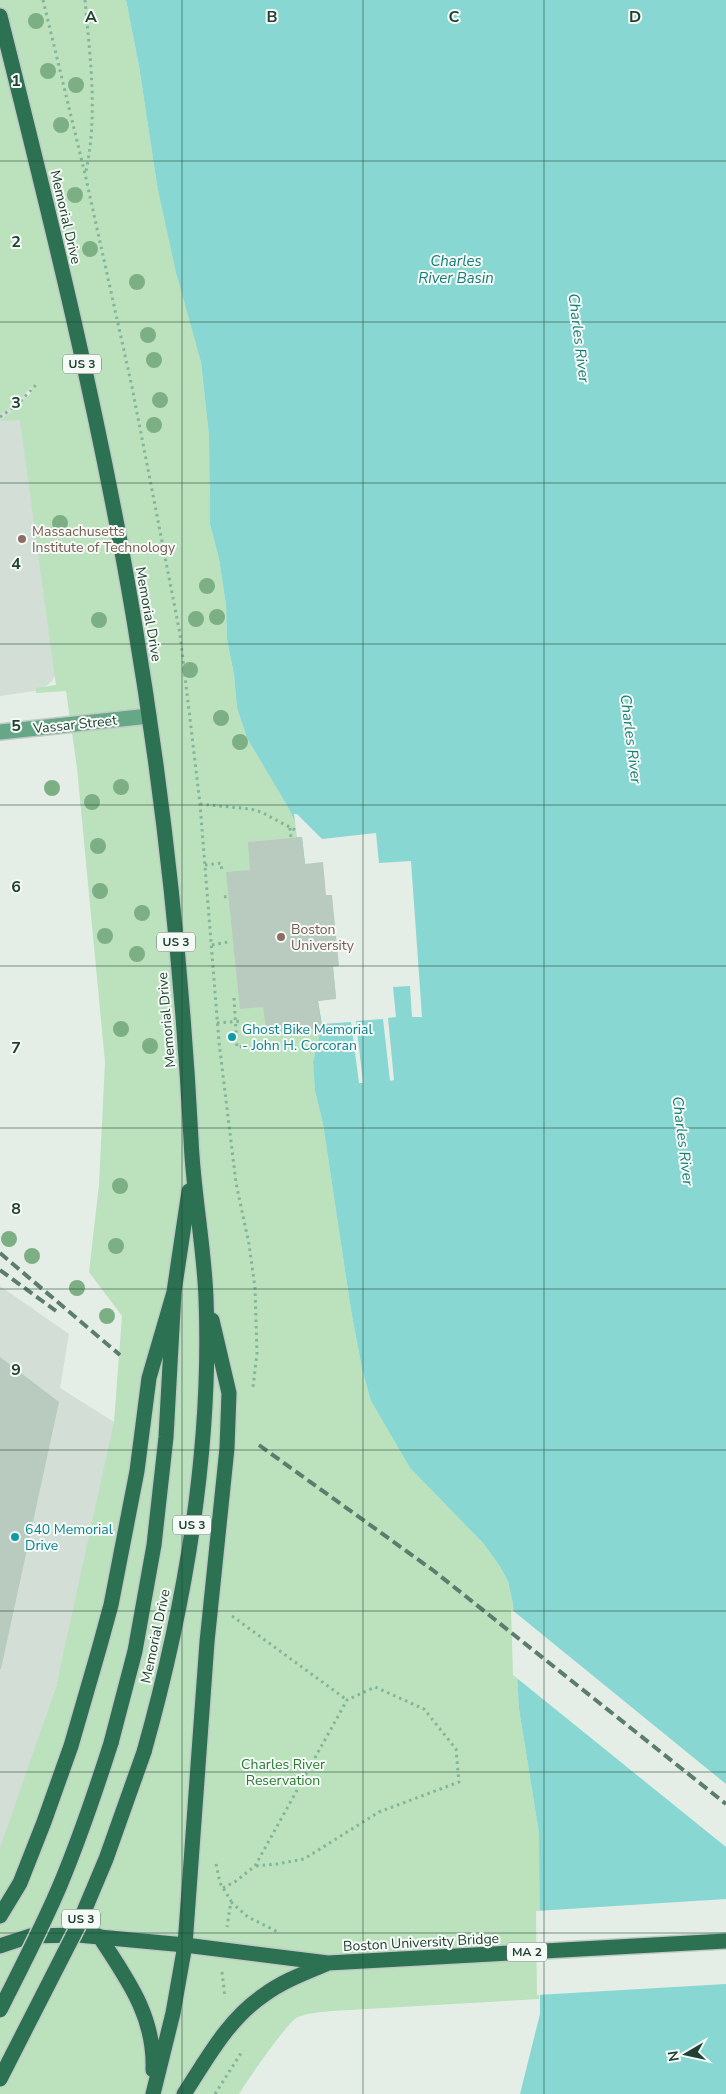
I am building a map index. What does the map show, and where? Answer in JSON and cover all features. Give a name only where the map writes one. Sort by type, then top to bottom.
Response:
[{"type":"highway","name":"Memorial Drive","points":[[0,16],[53,230],[111,496],[134,619],[149,716],[170,878],[183,1020],[192,1170],[206,1294],[205,1386],[196,1496],[168,1659],[144,1752],[106,1859],[77,1928],[0,2079]]},
{"type":"highway","name":"Memorial Drive","points":[[0,2010],[33,1945],[61,1883],[87,1816],[111,1743],[139,1633],[154,1545],[166,1447],[174,1292],[192,1170]]},
{"type":"highway","points":[[0,1916],[20,1883],[42,1829],[71,1746],[111,1606],[137,1471],[149,1378],[174,1292]]},
{"type":"highway","points":[[152,2094],[173,2013],[185,1945],[190,1891],[193,1815],[212,1585],[227,1448],[229,1393],[206,1294]]},
{"type":"highway","name":"MA 2","points":[[0,1946],[30,1936],[99,1936]]},
{"type":"highway","points":[[99,1936],[134,1991],[145,2016],[153,2050],[152,2094]]},
{"type":"highway","name":"Boston University Bridge","points":[[99,1936],[328,1963],[726,1941]]},
{"type":"highway","name":"Boston University Bridge","points":[[184,2094],[220,2038],[253,2002],[281,1984],[328,1963]]},
{"type":"main road","name":"Vassar Street","points":[[0,732],[149,716]]},
{"type":"path","points":[[84,0],[92,106],[92,142],[86,174]]},
{"type":"path","points":[[0,417],[18,404],[36,385]]},
{"type":"path","points":[[200,804],[251,809],[261,812],[297,831]]},
{"type":"path","points":[[290,828],[291,838]]},
{"type":"path","points":[[205,865],[222,863],[222,872]]},
{"type":"path","points":[[212,945],[228,942]]},
{"type":"path","points":[[234,998],[237,1047],[249,1046]]},
{"type":"path","points":[[217,1023],[241,1021]]},
{"type":"path","points":[[230,1614],[347,1700]]},
{"type":"path","points":[[223,1888],[236,1882],[255,1866],[347,1700],[375,1687],[424,1709],[456,1749],[459,1782],[379,1812],[304,1858],[277,1864],[255,1866]]},
{"type":"path","points":[[231,1902],[248,1917],[266,1925]]},
{"type":"path","points":[[221,1968],[226,2007]]},
{"type":"path","points":[[215,2094],[248,2043]]},
{"type":"shaded area","name":"Massachusetts Institute of Technology","points":[[0,272],[29,405],[57,673],[52,681],[41,690],[0,696]]},
{"type":"shaded area","points":[[0,1286],[69,1334],[60,1388],[114,1422],[109,1462],[56,1687],[0,1851]]},
{"type":"green space","name":"Charles River Reservation","points":[[0,0],[126,0],[139,66],[157,185],[201,362],[209,436],[210,524],[219,559],[226,605],[227,639],[234,676],[237,708],[247,738],[296,823],[320,1033],[313,1062],[315,1091],[323,1124],[351,1310],[362,1369],[371,1401],[410,1468],[483,1543],[508,1581],[513,1604],[519,1709],[539,1833],[539,1999],[332,2011],[298,2017],[277,2040],[239,2094],[0,2094],[0,1848],[56,1687],[114,1422],[122,1316],[89,1272],[99,1185],[105,1062],[77,768],[66,691],[36,693],[36,688],[56,685],[20,420],[0,421],[19,406],[32,392],[31,387],[17,403],[0,414]]},
{"type":"water","name":"Charles River Basin","points":[[126,0],[726,0],[726,2094],[520,2094],[540,2014],[539,1833],[519,1709],[513,1604],[508,1581],[483,1543],[410,1468],[371,1401],[362,1369],[351,1310],[323,1124],[315,1091],[313,1062],[320,1033],[296,824],[247,738],[237,708],[234,675],[227,639],[226,605],[219,559],[210,524],[209,436],[201,362],[176,272],[157,185],[139,66]]},
{"type":"pier","points":[[294,814],[297,814],[322,839],[376,833],[379,863],[411,861],[422,1017],[412,1017],[410,986],[393,987],[396,1017],[388,1018],[394,1080],[390,1081],[383,1019],[356,1021],[363,1083],[359,1083],[351,1022],[322,1024],[318,1001],[336,998],[333,967],[305,864],[302,837],[297,837]]},
{"type":"pier","points":[[511,1609],[726,1784],[726,1847],[513,1675]]},
{"type":"pier","points":[[726,1899],[726,1984],[537,1995],[536,1911]]},
{"type":"building","name":"Boston University","points":[[302,837],[305,864],[323,862],[326,895],[332,895],[339,966],[333,967],[336,999],[318,1001],[322,1028],[267,1035],[263,1007],[240,1009],[226,872],[250,870],[248,842]]},
{"type":"building","name":"640 Memorial Drive","points":[[0,1357],[59,1402],[1,1669],[0,1669]]},
{"type":"railway","points":[[0,1253],[120,1355]]},
{"type":"railway","points":[[0,1270],[56,1311]]},
{"type":"railway","points":[[259,1445],[434,1571],[726,1804]]},
{"type":"place","name":"Massachusetts Institute of Technology","points":[[22,539]]},
{"type":"place","name":"Boston University","points":[[281,937]]},
{"type":"place","name":"Ghost Bike Memorial - John H. Corcoran","points":[[232,1037]]},
{"type":"place","name":"640 Memorial Drive","points":[[15,1537]]},
{"type":"water label","name":"Charles River","points":[[579,338]]},
{"type":"water label","name":"Charles River","points":[[631,739]]},
{"type":"water label","name":"Charles River","points":[[683,1141]]}]
